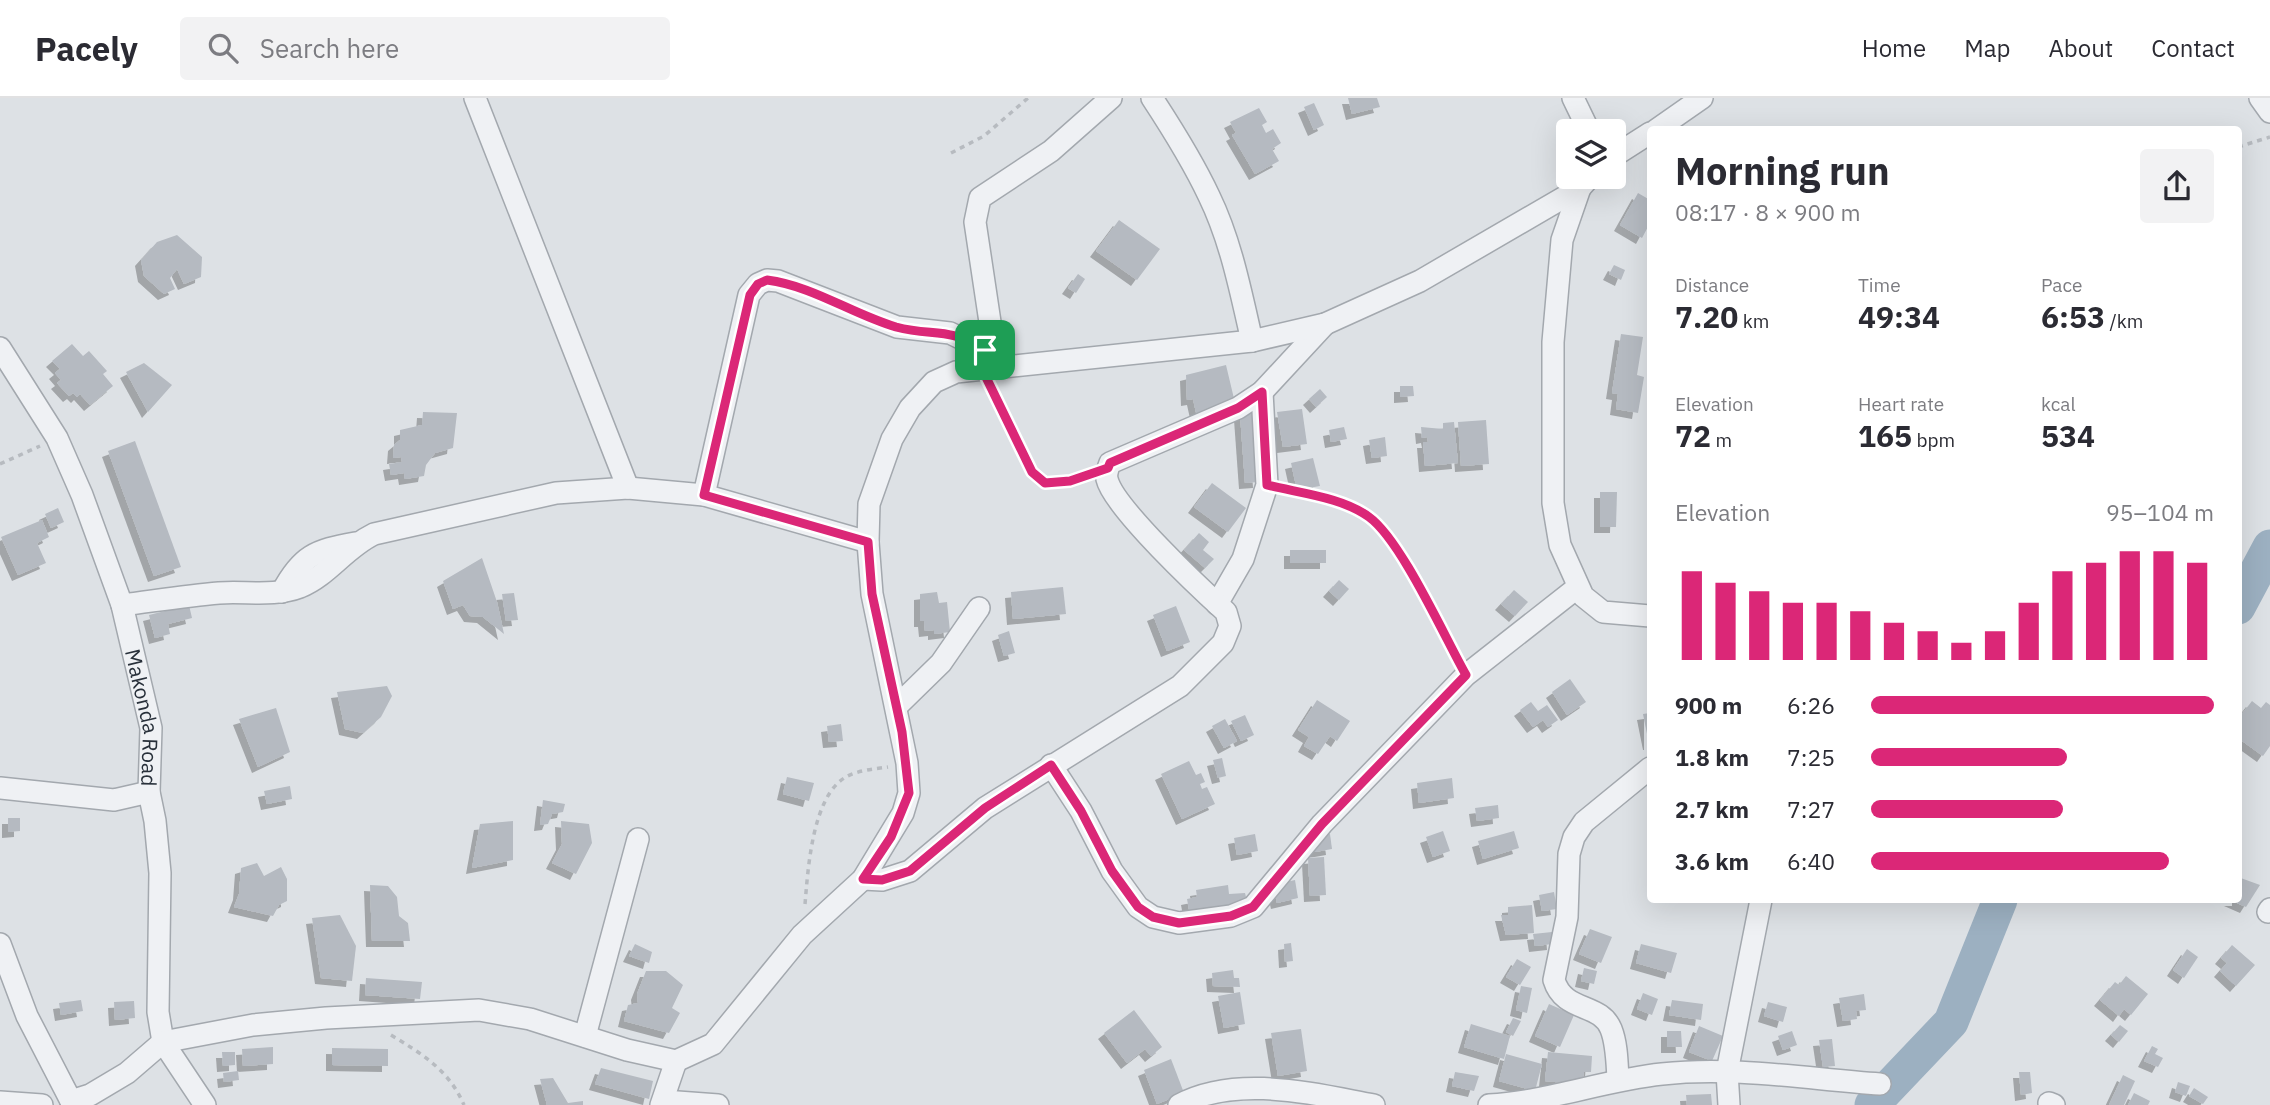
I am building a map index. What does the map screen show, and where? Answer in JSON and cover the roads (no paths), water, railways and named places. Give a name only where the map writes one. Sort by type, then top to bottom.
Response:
[{"type":"street","points":[[475,98],[628,488]]},
{"type":"street","points":[[984,360],[990,322],[975,222],[980,198],[1051,151],[1111,98]]},
{"type":"street","points":[[1152,98],[1186,151],[1211,199],[1236,272],[1252,341]]},
{"type":"street","points":[[1573,98],[1583,119]]},
{"type":"street","points":[[1662,126],[1702,98]]},
{"type":"street","points":[[2260,98],[2270,112]]},
{"type":"street","points":[[1626,148],[1647,135]]},
{"type":"street","points":[[0,944],[27,1016],[72,1103],[127,1073],[163,1042],[253,1025],[479,1010],[530,1018],[676,1061],[713,1044],[802,935],[863,879],[903,813],[909,793],[907,763],[872,594],[868,542],[869,505],[892,439],[910,408],[934,382],[984,360],[1252,341],[1325,324],[1420,281],[1575,189]]},
{"type":"street","points":[[1583,189],[1562,240],[1553,342],[1555,391],[1550,451],[1553,503],[1560,545],[1583,596],[1603,611],[1647,616]]},
{"type":"street","points":[[704,495],[740,327],[750,295],[758,284],[767,280],[778,281],[897,327],[950,333],[984,360]]},
{"type":"street","points":[[863,879],[882,880],[910,871],[985,808],[1159,699],[1199,669],[1223,643],[1230,626],[1226,612],[1150,537],[1107,480],[1108,468],[1110,463],[1164,438],[1238,408],[1262,392],[1325,324]]},
{"type":"street","name":"Makonda Road","points":[[0,348],[57,438],[82,495],[122,605],[152,728],[149,792],[160,873],[156,978],[163,1042],[205,1105]]},
{"type":"street","points":[[1217,604],[1243,559],[1267,485],[1262,392]]},
{"type":"street","points":[[122,605],[221,593],[282,592],[293,572],[305,559],[322,548],[355,543],[392,528],[556,493],[628,488],[704,495],[868,542]]},
{"type":"street","points":[[1051,765],[1081,811],[1112,871],[1138,907],[1153,917],[1179,923],[1231,916],[1253,907],[1322,824],[1466,675],[1578,587]]},
{"type":"street","points":[[897,706],[941,663],[979,608]]},
{"type":"street","points":[[1618,1079],[1610,1027],[1599,1015],[1565,999],[1554,980],[1567,917],[1569,854],[1574,837],[1584,822],[1647,770]]},
{"type":"street","points":[[0,788],[114,800],[149,792]]},
{"type":"street","points":[[585,1036],[638,839]]},
{"type":"street","points":[[1729,1105],[1727,1072],[1760,903]]},
{"type":"street","points":[[676,1061],[663,1103],[718,1105]]},
{"type":"street","points":[[1489,1105],[1501,1105],[1618,1079],[1665,1073],[1727,1072],[1880,1084]]},
{"type":"street","points":[[1179,1105],[1222,1092],[1261,1089],[1374,1105]]},
{"type":"street","points":[[0,1102],[42,1105]]},
{"type":"waterway","points":[[2242,600],[2270,547]]},
{"type":"waterway","points":[[1872,1105],[1951,1022],[1999,903]]}]
